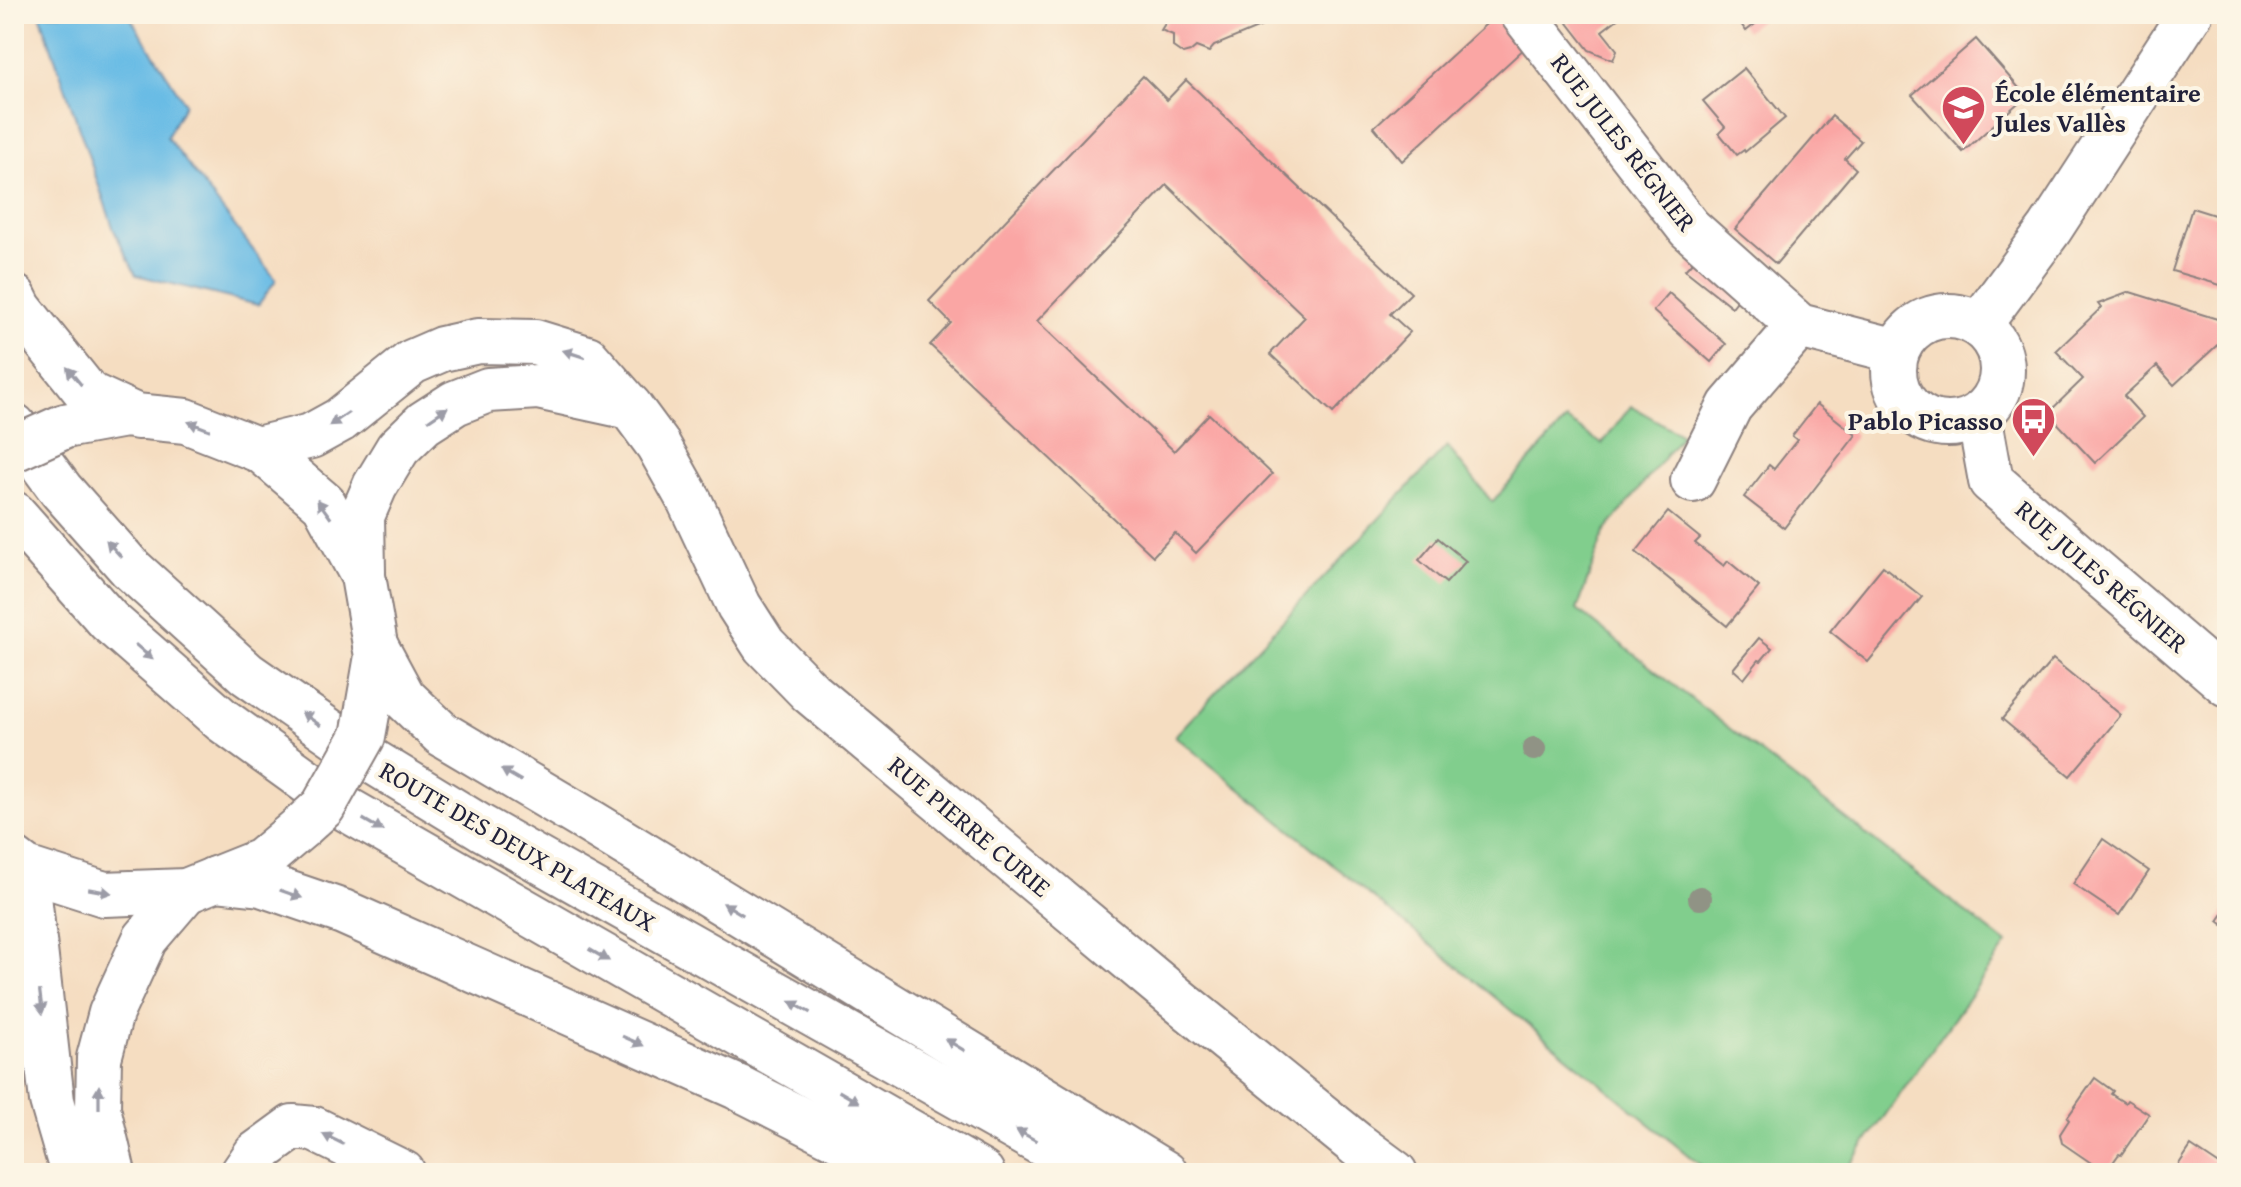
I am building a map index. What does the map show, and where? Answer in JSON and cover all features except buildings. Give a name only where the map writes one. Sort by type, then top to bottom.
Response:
[{"type":"street","name":"RUE JULES RÉGNIER","points":[[1523,14],[1689,228],[1799,326],[1897,351]]},
{"type":"street","points":[[1979,325],[2050,229],[2190,14]]},
{"type":"street","points":[[14,297],[20,309],[88,394],[138,417]]},
{"type":"street","points":[[1958,316],[1979,325],[2000,351],[2003,369],[2000,389],[1992,403],[1979,415],[1952,424],[1934,422],[1916,413],[1902,398],[1894,374],[1897,351],[1904,338],[1914,327],[1933,317],[1958,316]]},
{"type":"street","points":[[1693,480],[1730,406],[1799,326]]},
{"type":"street","name":"RUE PIERRE CURIE","points":[[257,449],[311,436],[340,420],[412,362],[442,349],[478,341],[535,342],[587,358],[658,445],[690,502],[739,606],[764,645],[801,683],[1177,999],[1395,1173]]},
{"type":"street","points":[[113,1173],[98,1108],[99,1058],[111,1013],[145,939],[200,885],[261,861],[323,807],[363,736],[377,656],[363,576],[362,516],[375,486],[398,448],[424,423],[455,403],[488,390],[538,387],[630,407]]},
{"type":"street","points":[[14,449],[65,426],[125,415],[186,421],[257,449],[324,504],[363,576]]},
{"type":"street","name":"RUE JULES RÉGNIER","points":[[1979,415],[1991,481],[2227,684]]},
{"type":"street","name":"ROUTE DES DEUX PLATEAUX","points":[[14,426],[61,490],[130,568],[247,674],[369,759],[482,828],[1094,1173]]},
{"type":"street","name":"ROUTE DES DEUX PLATEAUX","points":[[14,514],[109,621],[222,720],[341,806],[982,1173]]},
{"type":"street","points":[[375,645],[403,697],[442,734],[1165,1173]]},
{"type":"street","points":[[73,1173],[52,1101],[20,865],[104,894],[200,885],[261,884],[343,912],[737,1087],[907,1173]]},
{"type":"street","points":[[243,1173],[256,1154],[293,1127],[314,1129],[403,1173]]},
{"type":"green space","points":[[1631,406],[1682,435],[1604,533],[1577,610],[2007,944],[1844,1173],[1710,1173],[1175,736],[1447,446],[1492,502],[1566,420],[1602,444]]},
{"type":"water","points":[[40,14],[128,14],[185,103],[167,137],[276,280],[258,305],[136,275],[114,230]]},
{"type":"place","name":"École élémentaire Jules Vallès","points":[[1964,146]]},
{"type":"place","name":"Pablo Picasso","points":[[2034,459]]}]
